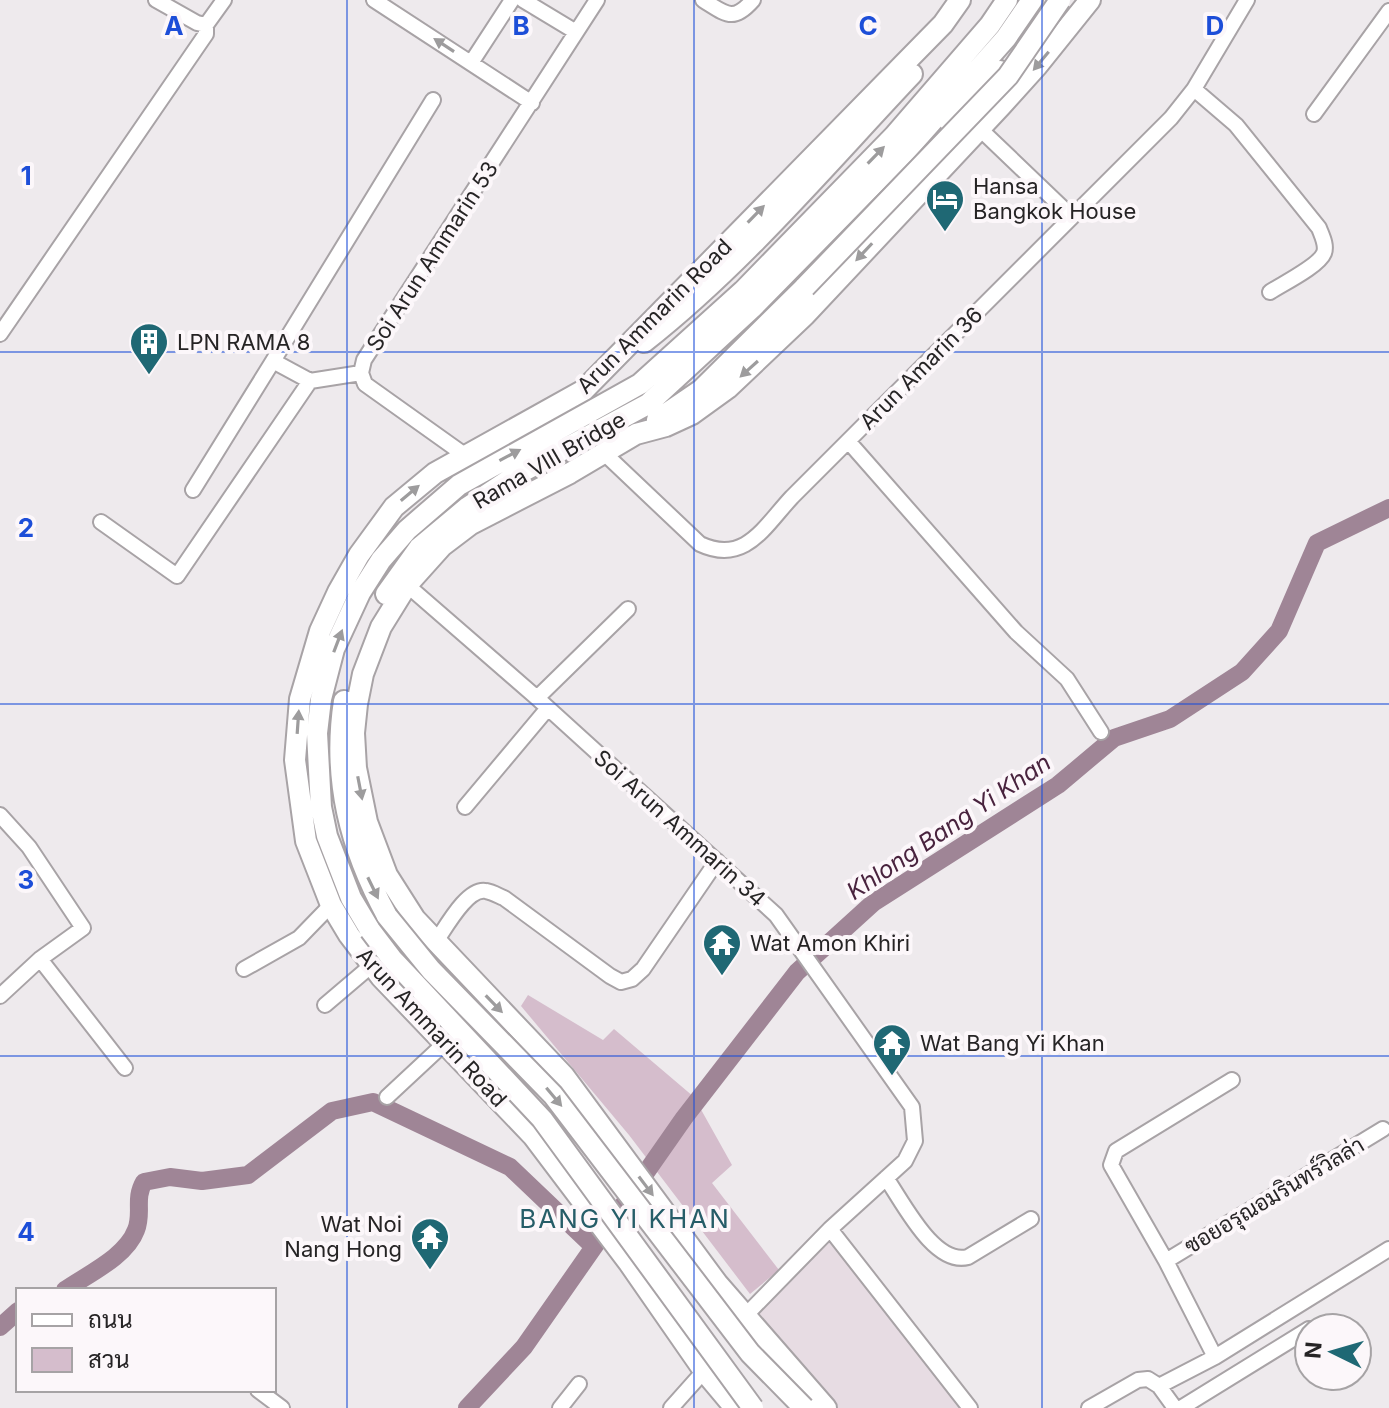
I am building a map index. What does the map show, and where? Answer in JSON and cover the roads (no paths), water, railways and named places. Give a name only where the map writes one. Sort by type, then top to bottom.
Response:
[{"type":"main road","name":"Arun Ammarin Road","points":[[735,1408],[704,1371],[629,1263],[533,1136],[372,965],[349,935],[331,905],[306,841],[295,760],[300,699],[308,664],[338,592],[359,555],[394,507],[435,473],[584,390],[943,24],[960,0]]},
{"type":"main road","points":[[584,390],[668,323],[769,226],[948,36],[975,0]]},
{"type":"main road","name":"Rama VIII Bridge","points":[[753,1408],[542,1119],[392,959],[370,930],[351,898],[337,865],[321,807],[317,733],[321,699],[331,658],[350,611],[381,560],[407,530],[459,485],[485,468],[640,384],[743,291],[894,136],[990,25],[1007,0]]},
{"type":"main road","name":"Rama VIII Bridge","points":[[803,1408],[750,1353],[553,1095],[431,970],[387,916],[357,852],[344,804],[340,755],[344,702],[358,651],[378,606],[419,548],[493,490],[648,404],[752,308],[903,154],[1006,38],[1032,0]]},
{"type":"main road","points":[[803,1408],[758,1350],[717,1283],[564,1076],[435,943],[415,919],[387,875],[367,822],[356,768],[354,733],[363,674],[381,627],[407,585],[442,546],[471,524],[630,438],[701,390],[1008,76],[1060,0]]},
{"type":"main road","points":[[630,438],[999,72],[1053,23],[1088,0]]},
{"type":"main road","points":[[630,438],[692,414],[728,388],[805,315],[1037,66],[1088,0]]},
{"type":"main road","points":[[717,1283],[826,1408]]},
{"type":"main road","points":[[660,1306],[763,1408]]},
{"type":"street","points":[[156,0],[206,25]]},
{"type":"street","points":[[0,334],[206,34],[206,25],[224,0]]},
{"type":"street","points":[[374,0],[532,103]]},
{"type":"street","points":[[471,63],[512,0]]},
{"type":"street","points":[[523,0],[576,32]]},
{"type":"street","name":"Soi Arun Ammarin 53","points":[[466,456],[365,384],[361,373],[364,360],[597,0]]},
{"type":"street","points":[[703,0],[728,15],[741,13],[753,0]]},
{"type":"street","name":"Arun Amarin 36","points":[[604,453],[700,544],[728,552],[749,544],[1171,118],[1194,89],[1247,0]]},
{"type":"street","points":[[1314,114],[1389,11]]},
{"type":"street","points":[[1194,89],[1236,125],[1319,228],[1325,241],[1325,252],[1318,261],[1270,292]]},
{"type":"street","points":[[193,490],[433,100]]},
{"type":"street","points":[[979,128],[1071,216]]},
{"type":"street","points":[[273,361],[310,381],[361,373]]},
{"type":"street","points":[[101,522],[177,576],[310,381]]},
{"type":"street","points":[[848,441],[1016,632],[1067,679],[1101,732]]},
{"type":"street","name":"Soi Arun Ammarin 34","points":[[407,585],[776,915],[912,1107],[915,1141],[905,1161],[886,1178]]},
{"type":"street","points":[[465,807],[542,703],[628,609]]},
{"type":"street","points":[[0,815],[29,847],[83,928],[40,959],[0,996]]},
{"type":"street","points":[[435,943],[466,898],[476,891],[486,891],[504,898],[610,976],[621,982],[632,979],[643,969],[717,861]]},
{"type":"street","points":[[244,969],[299,938],[331,905]]},
{"type":"street","points":[[40,959],[125,1068]]},
{"type":"street","points":[[325,1005],[372,965]]},
{"type":"street","points":[[387,1097],[445,1043]]},
{"type":"street","name":"ซอยอรุณอมรินทร์วิลล่า","points":[[1215,1357],[1166,1261],[1111,1165],[1116,1151],[1232,1080]]},
{"type":"street","name":"ซอยอรุณอมรินทร์วิลล่า","points":[[1166,1261],[1383,1129]]},
{"type":"street","points":[[746,1315],[830,1229],[886,1178],[936,1249],[959,1260],[1031,1219]]},
{"type":"street","points":[[830,1229],[970,1408]]},
{"type":"street","points":[[1159,1386],[1215,1357],[1389,1249]]},
{"type":"street","points":[[1181,1408],[1293,1339]]},
{"type":"street","points":[[671,1408],[704,1371]]},
{"type":"street","points":[[1089,1408],[1138,1380],[1148,1379],[1159,1386],[1175,1408]]},
{"type":"street","points":[[560,1408],[579,1384]]},
{"type":"street","points":[[260,1392],[277,1406]]},
{"type":"waterway","name":"Khlong Bang Yi Khan","points":[[467,1408],[524,1347],[684,1118],[797,972],[873,903],[1058,785],[1114,738],[1170,719],[1242,672],[1279,631],[1317,543],[1389,508]]},
{"type":"waterway","points":[[68,1288],[105,1264],[131,1240],[138,1224],[144,1182],[170,1177],[202,1181],[248,1175],[332,1111],[373,1102],[510,1167],[594,1247]]},
{"type":"waterway","points":[[0,1327],[16,1313]]},
{"type":"place","name":"Hansa Bangkok House","points":[[945,233]]},
{"type":"place","name":"LPN RAMA 8","points":[[149,376]]},
{"type":"place","name":"Wat Amon Khiri","points":[[722,977]]},
{"type":"place","name":"Wat Bang Yi Khan","points":[[892,1077]]},
{"type":"place","name":"Wat Noi Nang Hong","points":[[430,1271]]},
{"type":"district","name":"BANG YI KHAN","points":[[625,1219]]}]
